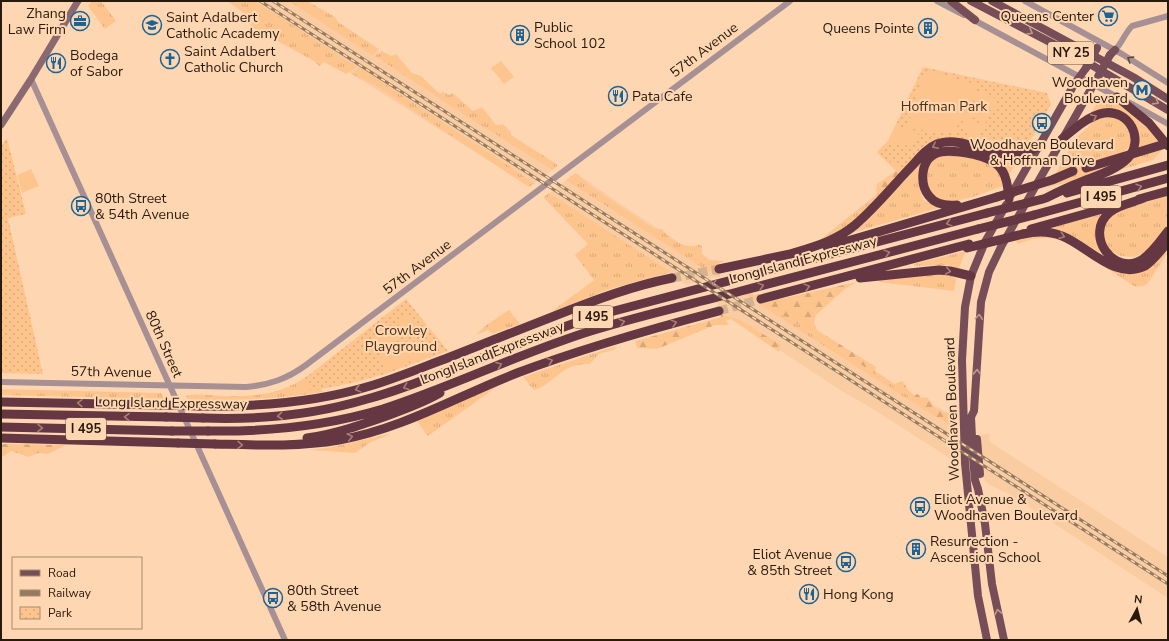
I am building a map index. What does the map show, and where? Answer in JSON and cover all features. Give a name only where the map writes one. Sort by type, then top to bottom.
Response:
[{"type":"highway","points":[[1009,199],[1007,182],[1003,172],[996,164],[985,158],[957,151],[946,150],[933,156],[924,168],[923,180],[926,193],[942,205],[958,204],[998,194],[1052,180],[1073,171],[1168,144],[1149,123],[1116,97]]},
{"type":"highway","points":[[1044,199],[1116,167],[1125,161],[1132,153],[1136,140],[1132,127],[1127,119],[1118,114],[1109,113],[1100,114],[1091,118],[1062,139]]},
{"type":"highway","points":[[790,254],[830,240],[854,226],[924,153],[937,144],[946,142],[957,143],[1004,155],[1026,153],[1040,146]]},
{"type":"highway","name":"Long Island Expressway","points":[[1,414],[243,418],[284,416],[326,409],[367,400],[407,387],[554,330],[601,314],[1044,199],[1165,166]]},
{"type":"highway","name":"Long Island Expressway","points":[[1,427],[242,431],[278,429],[341,420],[403,402],[552,345],[613,325],[1034,215],[1168,178]]},
{"type":"highway","points":[[761,299],[1024,232],[1168,191]]},
{"type":"highway","points":[[719,269],[815,250],[998,194]]},
{"type":"highway","points":[[1144,198],[1114,210],[1103,220],[1100,234],[1103,248],[1110,257],[1120,262],[1129,263],[1139,261],[1151,251],[1168,231]]},
{"type":"highway","points":[[1024,232],[1040,232],[1062,236],[1074,241],[1109,264],[1129,270],[1139,268],[1150,262],[1168,242]]},
{"type":"highway","points":[[825,282],[933,270],[950,271],[971,276]]},
{"type":"highway","points":[[1,402],[245,406],[279,404],[329,396],[356,390],[396,378],[606,296],[641,285],[672,278]]},
{"type":"highway","points":[[1,438],[68,441],[297,445],[350,438],[406,421],[478,389],[549,362],[620,338],[719,311]]},
{"type":"highway","points":[[270,445],[327,434],[369,422],[427,401],[463,379]]},
{"type":"highway","points":[[1,443],[68,441]]},
{"type":"main road","points":[[1,125],[31,79],[78,1]]},
{"type":"main road","points":[[951,1],[975,20]]},
{"type":"main road","name":"NY 25","points":[[971,1],[1073,54],[1168,110]]},
{"type":"main road","name":"NY 25","points":[[992,1],[1132,77],[1168,99]]},
{"type":"main road","name":"Woodhaven Boulevard","points":[[987,640],[978,596],[963,433],[962,360],[965,307],[971,276],[985,242],[1098,45]]},
{"type":"main road","name":"Woodhaven Boulevard","points":[[1004,640],[992,584],[986,524],[975,480],[972,458],[971,417],[974,411],[980,314],[986,281],[1004,241],[1093,84],[1113,53]]},
{"type":"main road","points":[[971,276],[986,281]]},
{"type":"street","name":"57th Avenue","points":[[1,382],[255,386],[283,380],[295,373],[790,1]]},
{"type":"street","points":[[937,1],[1168,124]]},
{"type":"street","points":[[1025,1],[1098,45],[1168,83]]},
{"type":"street","points":[[1113,53],[1122,43],[1128,30],[1132,26],[1168,16]]},
{"type":"street","name":"80th Street","points":[[31,79],[285,640]]},
{"type":"shaded area","points":[[228,1],[306,1],[431,88],[558,166],[530,187],[347,71],[260,31],[249,24],[253,20]]},
{"type":"shaded area","points":[[576,173],[707,261],[720,276],[686,285],[680,281],[673,283],[671,272],[664,275],[660,274],[557,209],[544,197]]},
{"type":"shaded area","points":[[751,293],[754,295],[760,294],[762,303],[802,324],[889,380],[910,396],[942,409],[945,414],[951,417],[954,457],[951,459],[873,409],[840,390],[731,318],[720,314],[717,302]]},
{"type":"shaded area","points":[[989,433],[990,442],[1168,557],[1168,598],[1009,494],[988,484],[982,477],[979,436]]},
{"type":"green space","points":[[92,1],[101,1],[116,21],[105,29],[88,6]]},
{"type":"green space","points":[[227,1],[256,1],[357,67],[346,74],[324,62],[319,66],[314,61],[250,26],[254,20]]},
{"type":"green space","points":[[289,1],[307,1],[335,17],[338,22],[379,49],[372,55]]},
{"type":"green space","points":[[382,51],[391,56],[396,54],[412,73],[421,76],[440,94],[443,92],[449,95],[453,93],[473,111],[482,107],[496,125],[503,124],[511,132],[511,135],[558,165],[551,169],[460,112],[375,56]]},
{"type":"green space","points":[[501,61],[514,77],[504,84],[491,68]]},
{"type":"green space","points":[[360,67],[534,183],[529,187],[376,86],[352,74]]},
{"type":"green space","name":"Hoffman Park","points":[[923,67],[1047,93],[1051,104],[1032,138],[1023,147],[1004,150],[955,139],[905,169],[882,158],[877,152],[888,141]]},
{"type":"green space","points":[[930,71],[978,85],[977,90],[955,131],[928,131],[907,127],[922,77]]},
{"type":"green space","points":[[980,90],[998,100],[992,111],[974,101]]},
{"type":"green space","points":[[1102,96],[1134,113],[1165,147],[1153,160],[1123,169],[1121,167],[1139,134],[1128,116],[1120,110],[1109,108],[1090,114]]},
{"type":"green space","points":[[974,104],[991,114],[985,124],[967,114]]},
{"type":"green space","points":[[1111,115],[1127,123],[1131,140],[1130,146],[1108,167],[1081,179],[1048,187],[1076,138],[1090,125],[1091,121]]},
{"type":"green space","points":[[966,116],[984,126],[978,137],[960,127]]},
{"type":"green space","points":[[896,125],[919,132],[913,147],[888,142]]},
{"type":"green space","points":[[7,138],[26,214],[8,218],[43,374],[1,373],[1,146]]},
{"type":"green space","points":[[954,138],[912,160],[882,194],[880,191],[880,182],[896,171],[885,160],[883,151]]},
{"type":"green space","points":[[953,154],[985,162],[997,170],[1001,177],[1003,186],[966,199],[946,200],[937,198],[931,192],[927,184],[927,167],[933,158]]},
{"type":"green space","points":[[992,156],[1014,162],[1016,157],[1020,156],[1008,177]]},
{"type":"green space","points":[[920,162],[918,183],[921,192],[925,202],[928,201],[939,206],[938,208],[848,234]]},
{"type":"green space","points":[[31,169],[39,186],[22,193],[17,175]]},
{"type":"green space","points":[[576,173],[593,188],[654,229],[662,229],[671,239],[684,245],[702,246],[702,254],[710,260],[724,261],[718,264],[720,276],[719,277],[703,268],[566,180]]},
{"type":"green space","points":[[880,182],[879,186],[882,194],[848,226],[816,243],[876,195],[877,184]]},
{"type":"green space","points":[[549,193],[671,272],[613,288],[551,312],[594,280],[575,255],[588,244],[544,198]]},
{"type":"green space","points":[[1168,196],[1168,224],[1145,252],[1134,257],[1121,256],[1111,251],[1105,242],[1103,230],[1109,217],[1123,209]]},
{"type":"green space","points":[[1102,214],[1108,258],[1078,239],[1054,229],[1053,227]]},
{"type":"green space","points":[[1041,235],[1065,240],[1109,268],[1168,246],[1168,252],[1148,283],[1140,287],[1134,286],[1061,240],[1048,238],[1032,239],[1018,244],[1016,242],[1018,238]]},
{"type":"green space","points":[[966,251],[959,268],[947,265],[915,266],[914,264]]},
{"type":"green space","points":[[941,274],[951,276],[956,279],[954,291],[879,282],[880,278]]},
{"type":"green space","points":[[857,282],[845,289],[816,315],[814,322],[817,330],[876,367],[875,371],[894,384],[902,381],[914,395],[918,394],[921,398],[927,397],[936,409],[951,414],[952,426],[915,404],[912,398],[793,320],[767,308],[762,303]]},
{"type":"green space","points":[[751,293],[754,295],[760,294],[762,303],[767,308],[793,320],[912,398],[915,404],[768,310],[746,294]]},
{"type":"green space","name":"Crowley Playground","points":[[406,299],[448,351],[385,374],[352,383],[311,391],[305,378]]},
{"type":"green space","points":[[509,310],[520,324],[492,334],[488,330],[476,335],[485,326]]},
{"type":"green space","points":[[407,314],[419,330],[413,334],[402,318]]},
{"type":"green space","points":[[720,314],[740,320],[781,345],[779,352],[731,319],[726,321],[729,325],[715,325],[657,349],[637,348],[635,341],[721,317]]},
{"type":"green space","points":[[401,318],[412,334],[407,337],[396,321]]},
{"type":"green space","points":[[395,323],[403,336],[384,349],[375,337]]},
{"type":"green space","points":[[428,341],[433,355],[411,364],[405,349]]},
{"type":"green space","points":[[616,346],[615,349],[599,354],[590,364],[568,368],[538,389],[534,390],[523,377]]},
{"type":"green space","points":[[404,349],[409,364],[386,372],[381,357]]},
{"type":"green space","points":[[309,375],[323,392],[273,398],[239,400],[188,400],[186,396],[199,394],[220,396],[256,395],[278,391],[299,382]]},
{"type":"green space","points":[[498,386],[428,436],[416,420]]},
{"type":"green space","points":[[1,389],[161,393],[164,399],[1,395]]},
{"type":"green space","points":[[389,434],[371,442],[355,453],[310,450],[332,447]]},
{"type":"green space","points":[[1,444],[66,445],[48,454],[38,453],[29,457],[11,451],[1,458]]},
{"type":"tunnel","points":[[672,278],[719,269]]},
{"type":"tunnel","points":[[719,311],[761,299]]},
{"type":"railway","points":[[260,1],[1168,584]]},
{"type":"railway","points":[[273,1],[1168,576]]},
{"type":"place","name":"Queens Center","points":[[1108,16]]},
{"type":"place","name":"Zhang Law Firm","points":[[80,21]]},
{"type":"place","name":"Saint Adalbert Catholic Academy","points":[[152,25]]},
{"type":"place","name":"Queens Pointe","points":[[928,28]]},
{"type":"place","name":"Public School 102","points":[[520,35]]},
{"type":"place","name":"Saint Adalbert Catholic Church","points":[[170,59]]},
{"type":"place","name":"Bodega of Sabor","points":[[56,63]]},
{"type":"place","name":"Woodhaven Boulevard","points":[[1142,90]]},
{"type":"place","name":"Pata Cafe","points":[[618,96]]},
{"type":"place","name":"Woodhaven Boulevard & Hoffman Drive","points":[[1042,123]]},
{"type":"place","name":"80th Street & 54th Avenue","points":[[81,206]]},
{"type":"place","name":"Eliot Avenue & Woodhaven Boulevard","points":[[920,507]]},
{"type":"place","name":"Resurrection - Ascension School","points":[[916,549]]},
{"type":"place","name":"Eliot Avenue & 85th Street","points":[[846,562]]},
{"type":"place","name":"Hong Kong","points":[[809,594]]},
{"type":"place","name":"80th Street & 58th Avenue","points":[[273,598]]}]
